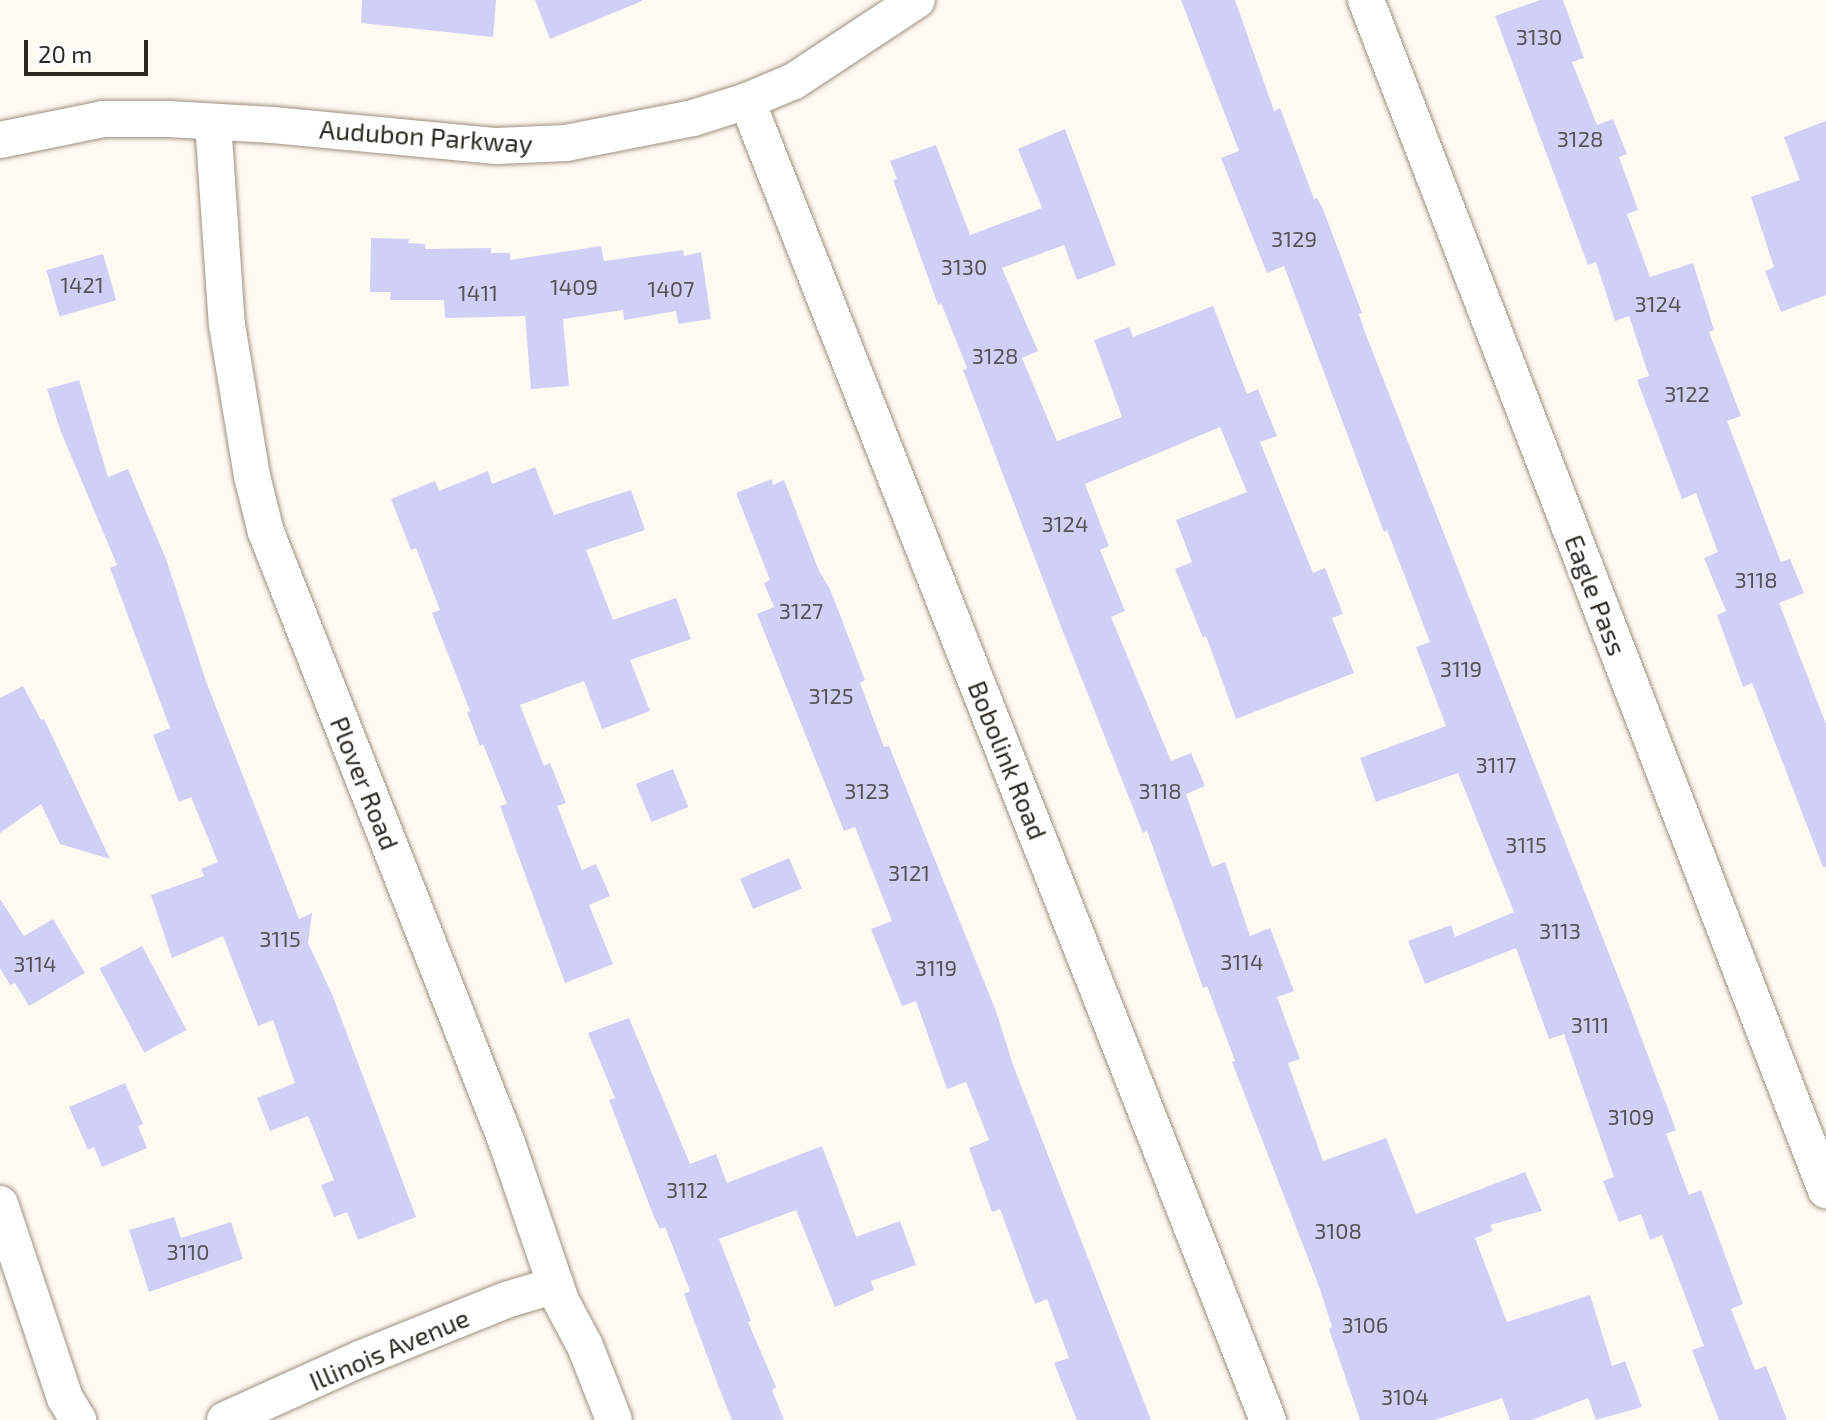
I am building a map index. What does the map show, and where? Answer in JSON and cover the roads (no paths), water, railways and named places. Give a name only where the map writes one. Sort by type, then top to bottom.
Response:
[{"type":"street","name":"Audubon Parkway","points":[[0,140],[103,119],[213,122],[497,146],[566,143],[648,128],[747,101],[794,81],[917,0]]},
{"type":"street","name":"Eagle Pass","points":[[1366,0],[1826,1190]]},
{"type":"street","name":"Bobolink Road","points":[[747,101],[1268,1420]]},
{"type":"street","name":"Plover Road","points":[[213,122],[227,325],[252,476],[266,532],[507,1143],[556,1285],[614,1420]]},
{"type":"street","points":[[0,1204],[65,1398],[78,1420]]},
{"type":"street","name":"Illinois Avenue","points":[[225,1420],[360,1359],[506,1300],[556,1285]]}]
